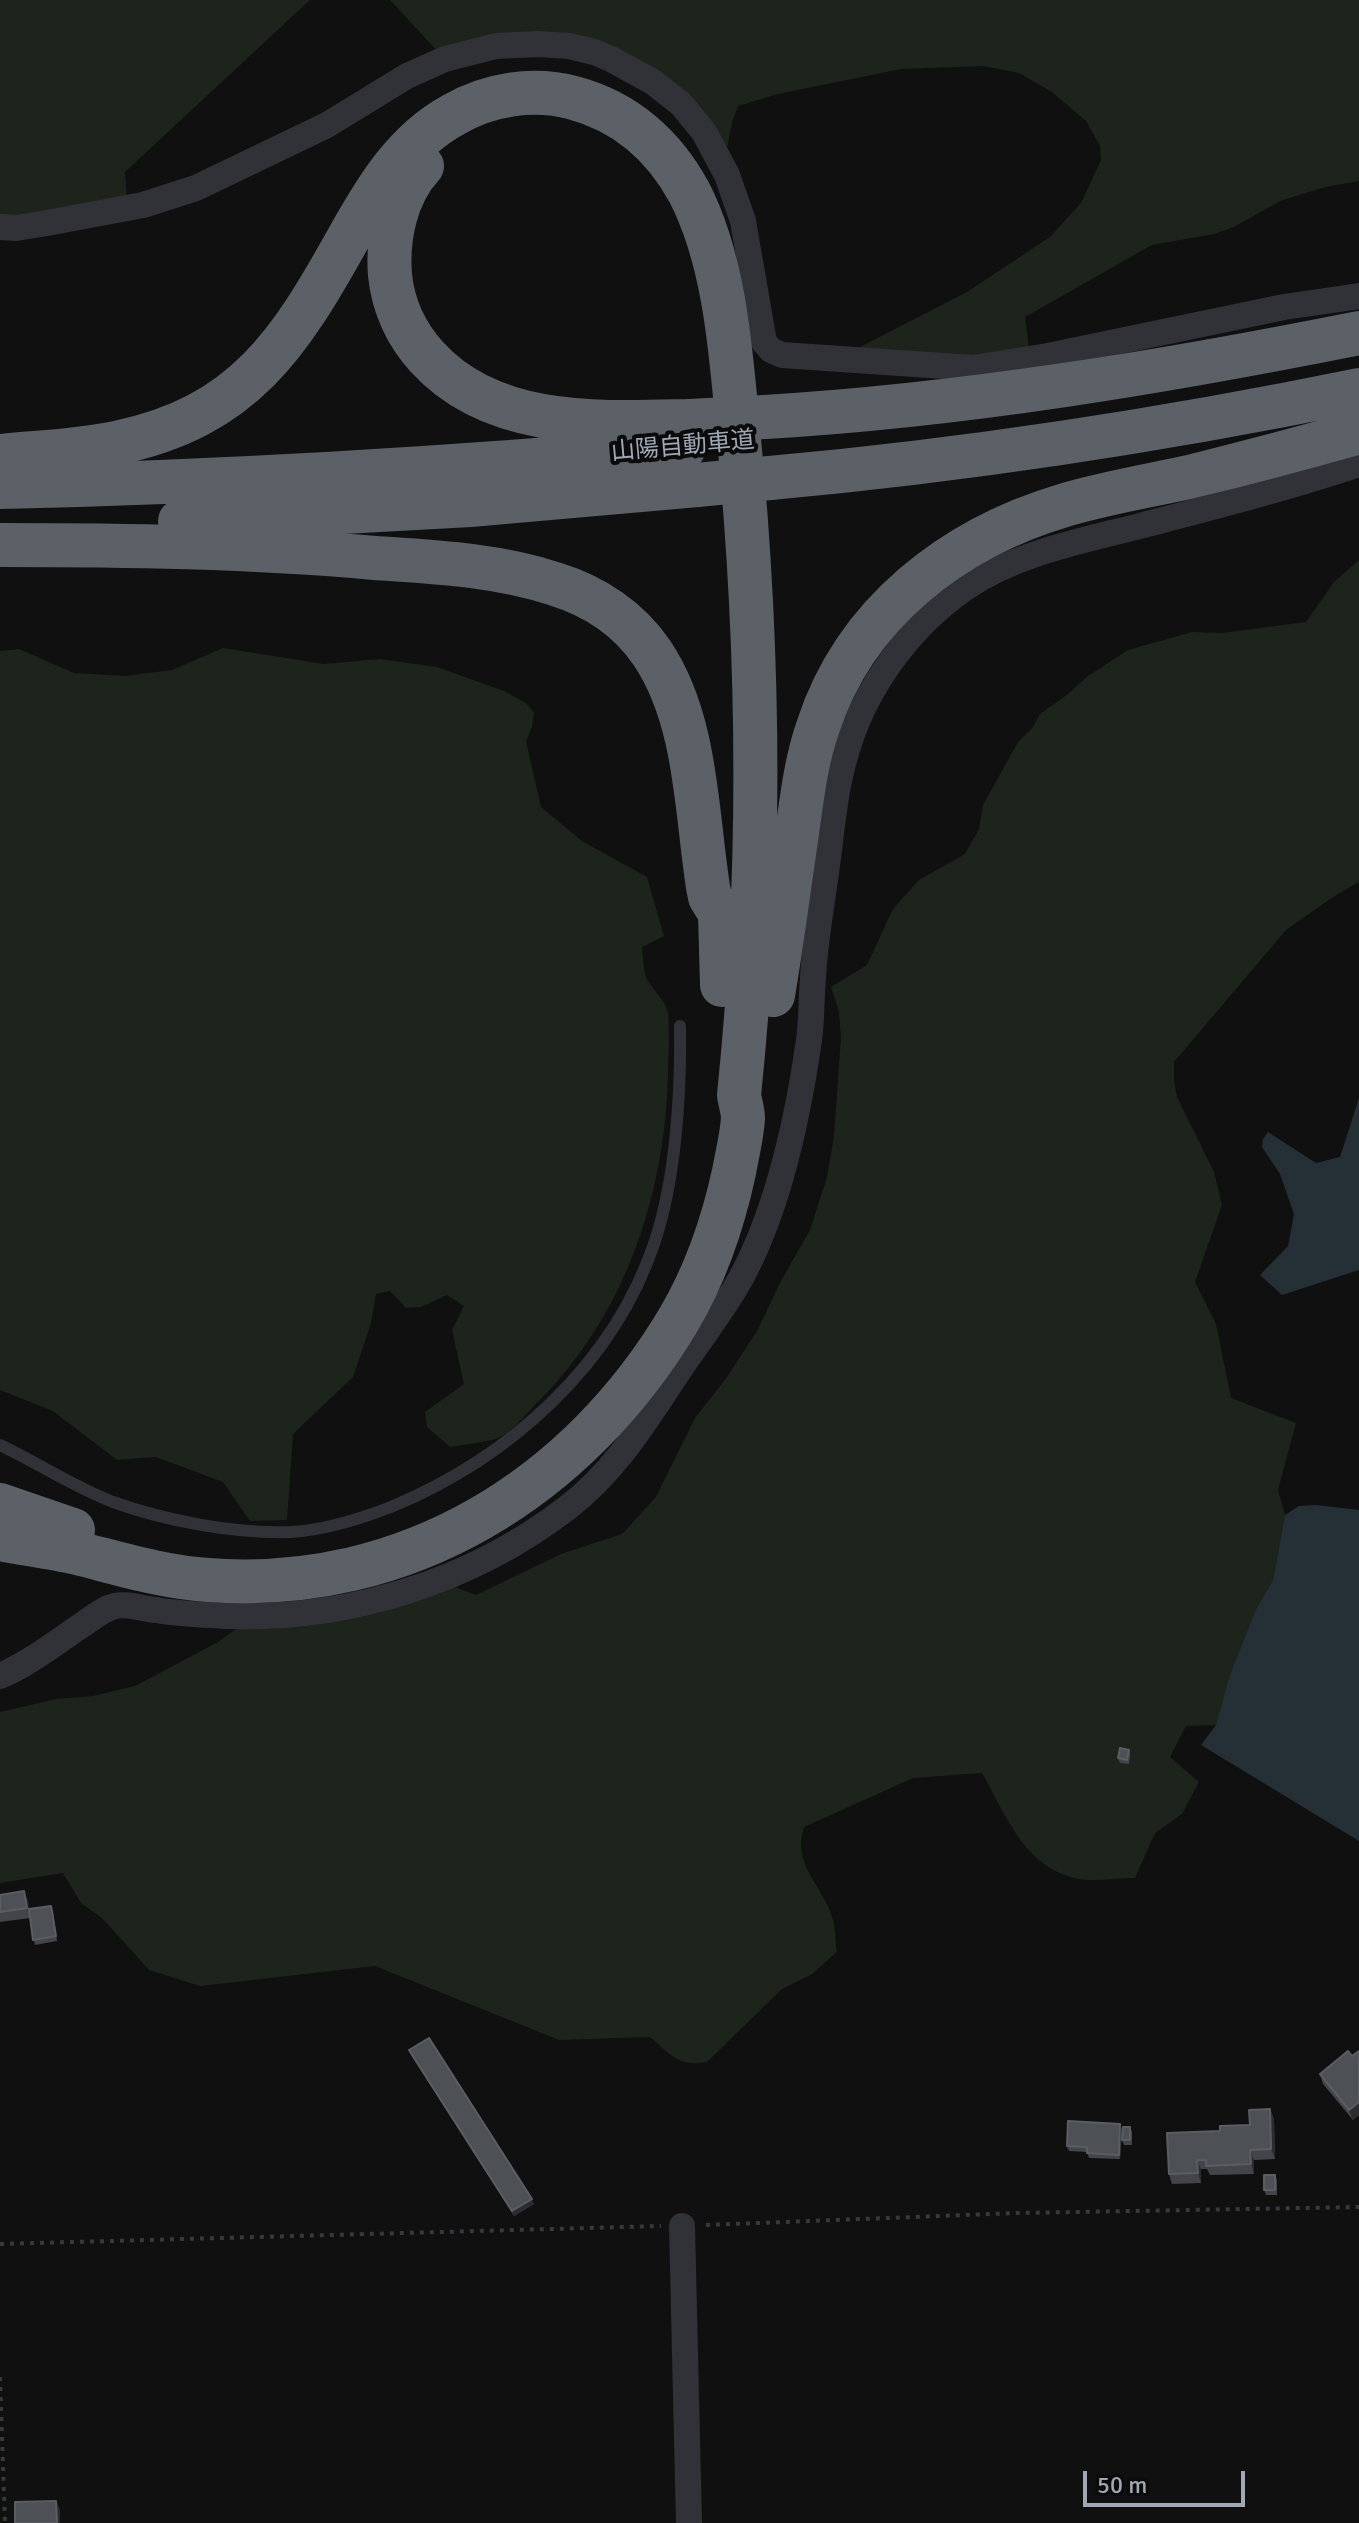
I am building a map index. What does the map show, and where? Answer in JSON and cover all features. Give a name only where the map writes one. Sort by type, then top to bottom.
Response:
[{"type":"highway","points":[[0,456],[94,447],[138,438],[187,420],[229,395],[269,361],[294,330],[370,200],[403,155],[430,129],[459,111],[506,95],[558,94],[605,109],[640,131],[676,171],[704,229],[720,289],[745,505],[755,720],[752,914],[739,1095],[743,1116],[730,1191],[716,1240],[691,1299],[648,1367],[592,1433],[538,1482],[445,1537],[373,1563],[326,1574],[260,1581],[207,1580],[153,1572],[0,1539]]},
{"type":"highway","points":[[720,913],[730,895],[735,855],[733,622],[716,403],[701,292],[685,236],[664,191],[645,165],[614,138],[583,122],[547,115],[498,119],[469,130],[429,159],[403,197],[394,221],[389,254],[398,312],[429,359],[448,377],[483,398],[525,412],[582,421],[693,451],[767,445],[884,408],[1153,371],[1359,333]]},
{"type":"highway","name":"山陽自動車道","points":[[0,487],[352,473],[767,445],[1100,398],[1212,380],[1359,350]]},
{"type":"highway","name":"山陽自動車道","points":[[767,445],[1064,443],[1192,423],[1359,390]]},
{"type":"highway","points":[[743,1116],[756,1096],[812,746],[826,705],[848,661],[884,613],[911,586],[944,561],[978,540],[1015,523],[1065,505],[1359,432]]},
{"type":"highway","name":"山陽自動車道","points":[[0,526],[405,509],[693,451]]},
{"type":"highway","points":[[0,545],[233,548],[414,561],[513,573],[555,583],[589,597],[634,631],[651,653],[670,690],[688,748],[710,897],[720,913],[722,988],[719,1073],[710,1158],[696,1217],[676,1276],[645,1333],[601,1395],[554,1442],[490,1489],[438,1517],[368,1544],[304,1557],[219,1560],[155,1552],[84,1534],[0,1505]]},
{"type":"street","points":[[0,227],[47,223],[164,200],[196,188],[317,130],[430,64],[496,46],[538,44],[585,49],[621,64],[663,89],[697,122],[727,175],[743,221],[764,342],[782,355],[973,368],[1048,356],[1284,307],[1359,296]]},
{"type":"street","points":[[0,1676],[116,1605],[179,1614],[269,1616],[316,1612],[395,1595],[448,1577],[483,1560],[578,1499],[619,1459],[639,1432],[739,1280],[765,1225],[789,1138],[808,1041],[813,977],[841,771],[864,705],[897,654],[939,608],[967,587],[1006,566],[1059,547],[1359,464]]},
{"type":"street","points":[[682,2226],[689,2523]]},
{"type":"lane","points":[[0,1445],[113,1501],[214,1526],[274,1531],[305,1531],[355,1519],[410,1499],[466,1470],[553,1403],[608,1335],[637,1284],[655,1242],[667,1186],[679,1091],[680,1026]]},
{"type":"path","points":[[0,2377],[5,2523]]},
{"type":"shaded area","points":[[0,0],[310,0],[125,172],[127,201],[0,221]]},
{"type":"shaded area","points":[[390,0],[1359,0],[1359,181],[1325,187],[1280,201],[1234,227],[1214,234],[1152,245],[1025,317],[1029,348],[970,356],[856,349],[967,292],[1050,237],[1081,203],[1101,160],[1100,146],[1086,121],[1052,92],[1019,73],[983,66],[901,69],[778,94],[738,106],[726,154],[625,57],[439,53]]},
{"type":"shaded area","points":[[1359,560],[1359,882],[1286,930],[1174,1062],[1177,1097],[1214,1172],[1222,1205],[1195,1282],[1216,1324],[1231,1398],[1296,1423],[1278,1490],[1285,1515],[1273,1580],[1256,1609],[1229,1677],[1216,1725],[1186,1726],[1170,1757],[1199,1782],[1182,1814],[1155,1833],[1135,1878],[1079,1879],[1044,1864],[1019,1838],[982,1773],[913,1778],[804,1827],[802,1853],[810,1875],[829,1908],[837,1952],[812,1974],[782,1989],[707,2062],[697,2063],[676,2058],[650,2037],[559,2040],[375,1966],[200,1986],[149,1970],[103,1919],[81,1903],[63,1873],[0,1883],[0,1712],[135,1686],[218,1642],[243,1624],[455,1587],[476,1595],[561,1554],[622,1534],[656,1497],[695,1418],[757,1331],[810,1230],[827,1177],[834,1136],[841,1037],[839,1012],[831,987],[867,965],[893,909],[919,880],[965,854],[979,829],[983,805],[1018,742],[1033,727],[1040,714],[1088,676],[1128,650],[1192,632],[1222,633],[1306,622],[1334,582]]},
{"type":"shaded area","points":[[223,648],[324,664],[379,659],[437,667],[504,691],[526,703],[534,713],[526,741],[541,807],[582,841],[647,877],[664,936],[642,947],[646,977],[664,1004],[669,1021],[665,1120],[658,1166],[634,1254],[592,1335],[565,1372],[508,1432],[493,1440],[450,1447],[427,1427],[425,1412],[464,1384],[452,1330],[464,1306],[447,1295],[421,1307],[406,1308],[390,1291],[376,1294],[371,1323],[353,1377],[293,1434],[287,1520],[250,1521],[223,1482],[156,1457],[117,1460],[53,1411],[0,1390],[0,651],[19,649],[74,673],[125,676],[172,670]]},
{"type":"shaded area","points":[[1359,1098],[1359,1270],[1282,1295],[1260,1275],[1288,1246],[1294,1214],[1280,1174],[1262,1147],[1263,1139],[1268,1132],[1316,1163],[1340,1157]]},
{"type":"shaded area","points":[[1299,1506],[1359,1510],[1359,1841],[1201,1745],[1216,1725],[1229,1677],[1256,1609],[1273,1580],[1285,1515]]},
{"type":"building","points":[[1120,1748],[1129,1750],[1127,1760],[1118,1758]]},
{"type":"building","points":[[24,1891],[27,1908],[0,1912],[0,1895]]},
{"type":"building","points":[[51,1906],[56,1936],[33,1940],[29,1909]]},
{"type":"building","points":[[429,2038],[532,2199],[512,2211],[409,2050]]},
{"type":"building","points":[[1348,2051],[1352,2056],[1359,2051],[1359,2102],[1349,2110],[1320,2074]]},
{"type":"building","points":[[1270,2109],[1271,2149],[1250,2150],[1251,2164],[1206,2166],[1206,2160],[1197,2160],[1198,2173],[1169,2174],[1167,2133],[1220,2131],[1220,2126],[1250,2125],[1249,2110]]},
{"type":"building","points":[[1068,2121],[1120,2124],[1119,2155],[1087,2153],[1087,2147],[1067,2146]]},
{"type":"building","points":[[1123,2127],[1130,2127],[1130,2140],[1122,2140]]},
{"type":"building","points":[[1264,2175],[1275,2175],[1275,2190],[1264,2190]]},
{"type":"building","points":[[56,2501],[57,2523],[15,2523],[15,2502]]}]
